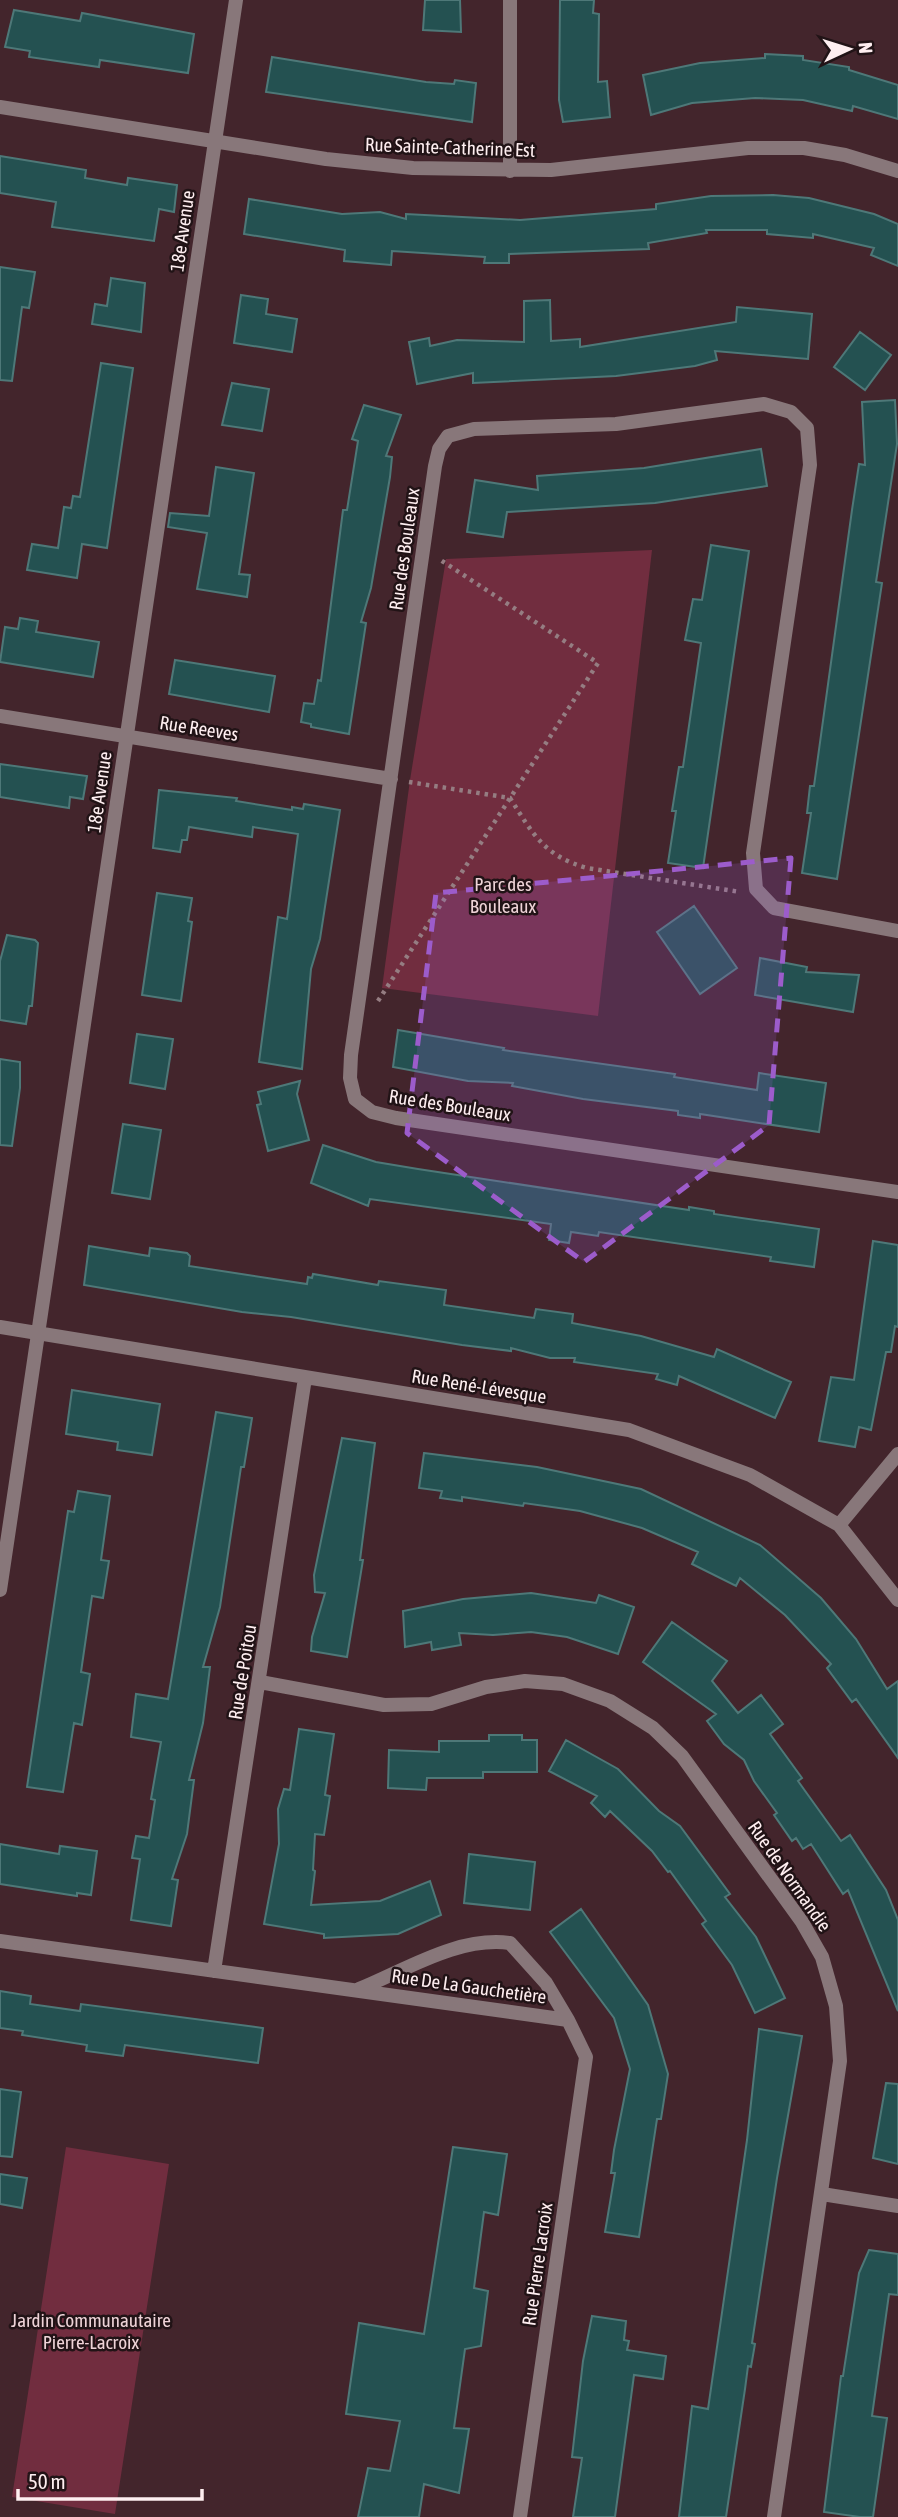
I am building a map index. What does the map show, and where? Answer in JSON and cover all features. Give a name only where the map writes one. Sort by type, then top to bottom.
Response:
[{"type":"street","name":"18e Avenue","points":[[0,1590],[236,0]]},
{"type":"street","points":[[510,0],[510,170]]},
{"type":"street","name":"Rue Sainte-Catherine Est","points":[[0,107],[215,142],[413,168],[510,170],[622,163],[748,148],[804,148],[845,155],[898,171]]},
{"type":"street","name":"Rue des Bouleaux","points":[[762,895],[756,890],[753,853],[810,465],[807,428],[791,412],[764,404],[615,424],[459,431],[448,436],[439,449],[423,549],[351,1055],[350,1077],[355,1099],[372,1112],[396,1118],[898,1192]]},
{"type":"street","name":"Rue Reeves","points":[[0,716],[391,779]]},
{"type":"street","points":[[762,895],[774,908],[898,931]]},
{"type":"street","name":"Rue René-Lévesque","points":[[0,1327],[629,1430],[750,1475],[839,1525],[898,1601]]},
{"type":"street","name":"Rue de Poitou","points":[[215,1971],[305,1378]]},
{"type":"street","points":[[839,1525],[898,1454]]},
{"type":"street","name":"Rue de Normandie","points":[[260,1682],[384,1705],[431,1704],[486,1687],[525,1681],[563,1684],[610,1701],[653,1728],[682,1756],[802,1922],[822,1957],[836,2006],[840,2060],[775,2517]]},
{"type":"street","name":"Rue De La Gauchetière","points":[[0,1941],[359,1989],[568,2021]]},
{"type":"street","name":"Rue De La Gauchetière","points":[[359,1989],[467,1944],[490,1941],[510,1943],[545,1983],[568,2021]]},
{"type":"street","name":"Rue Pierre Lacroix","points":[[520,2517],[586,2057],[568,2021]]},
{"type":"street","points":[[822,2194],[898,2206]]},
{"type":"path","points":[[375,1006],[598,663],[423,549]]},
{"type":"path","points":[[391,779],[510,798],[548,852],[565,862],[586,868],[762,895]]},
{"type":"highlighted area","points":[[791,858],[769,1125],[584,1262],[407,1133],[436,893]]},
{"type":"green space","name":"Parc des Bouleaux","points":[[652,550],[598,1016],[382,988],[410,780],[446,559]]},
{"type":"green space","name":"Jardin Communautaire Pierre-Lacroix","points":[[66,2147],[169,2164],[115,2514],[12,2497]]},
{"type":"building","points":[[425,0],[460,0],[461,32],[423,30]]},
{"type":"building","points":[[560,0],[594,0],[593,13],[599,14],[598,82],[607,81],[610,117],[563,122],[559,100]]},
{"type":"building","points":[[14,10],[80,21],[82,13],[194,34],[188,73],[100,60],[99,67],[29,57],[30,51],[5,47]]},
{"type":"building","points":[[765,54],[803,56],[803,60],[849,67],[849,70],[898,85],[898,119],[853,106],[852,111],[803,100],[755,98],[692,103],[651,115],[643,75],[700,63],[765,58]]},
{"type":"building","points":[[272,57],[426,82],[454,84],[455,80],[476,83],[472,122],[266,92]]},
{"type":"building","points":[[0,156],[86,170],[85,178],[127,185],[128,178],[177,185],[174,212],[159,209],[154,241],[52,227],[56,202],[0,193]]},
{"type":"building","points":[[773,195],[809,198],[874,214],[898,224],[898,266],[871,255],[874,248],[813,234],[813,238],[767,234],[767,230],[706,230],[707,233],[648,243],[649,249],[509,254],[509,263],[484,263],[485,257],[392,251],[391,265],[344,261],[345,250],[244,234],[249,199],[342,214],[380,212],[406,219],[406,214],[520,220],[656,209],[656,204],[711,196]]},
{"type":"building","points":[[0,267],[35,272],[29,308],[22,307],[12,381],[0,380]]},
{"type":"building","points":[[111,278],[145,283],[141,332],[92,324],[95,304],[107,306]]},
{"type":"building","points":[[241,295],[268,299],[266,314],[297,319],[292,352],[234,343]]},
{"type":"building","points":[[550,300],[551,341],[580,339],[580,347],[736,322],[737,307],[812,314],[808,359],[715,351],[717,360],[695,366],[616,376],[473,383],[473,373],[417,384],[409,342],[429,338],[430,346],[457,340],[524,342],[524,301]]},
{"type":"building","points":[[860,332],[891,355],[865,390],[834,367]]},
{"type":"building","points":[[101,363],[133,368],[107,548],[82,544],[77,578],[27,570],[32,544],[58,548],[64,507],[71,508],[73,496],[80,497]]},
{"type":"building","points":[[232,383],[269,389],[262,431],[222,425]]},
{"type":"building","points":[[895,400],[897,444],[876,582],[882,583],[837,879],[802,873],[811,813],[807,813],[810,786],[814,786],[859,464],[865,465],[862,402]]},
{"type":"building","points":[[364,405],[401,415],[386,456],[392,457],[390,477],[371,588],[361,622],[366,623],[349,734],[311,727],[311,724],[301,722],[304,703],[314,704],[318,680],[321,681],[343,510],[347,510],[358,441],[352,439]]},
{"type":"building","points":[[761,449],[767,486],[655,503],[507,512],[503,537],[467,532],[475,480],[538,490],[537,476],[644,468]]},
{"type":"building","points":[[216,467],[254,473],[239,574],[250,575],[247,597],[197,589],[207,533],[168,527],[170,513],[209,516]]},
{"type":"building","points":[[711,545],[749,551],[703,868],[668,863],[676,811],[672,811],[679,767],[683,767],[701,643],[685,640],[693,599],[702,600]]},
{"type":"building","points":[[20,618],[38,621],[36,632],[99,642],[93,677],[0,662],[5,627],[18,629]]},
{"type":"building","points":[[175,660],[275,676],[269,712],[169,694]]},
{"type":"building","points":[[0,764],[87,776],[83,799],[70,797],[69,808],[0,797]]},
{"type":"building","points":[[159,790],[237,798],[236,801],[292,810],[292,807],[303,809],[304,804],[340,810],[320,939],[311,969],[302,1069],[259,1062],[278,917],[287,919],[298,834],[253,827],[252,837],[189,827],[187,840],[182,840],[180,852],[153,848]]},
{"type":"building","points":[[157,893],[192,898],[188,921],[192,922],[181,1001],[142,995]]},
{"type":"building","points":[[694,906],[737,968],[700,994],[657,932]]},
{"type":"building","points":[[7,935],[35,940],[38,943],[32,1006],[29,1006],[26,1024],[0,1020],[0,961]]},
{"type":"building","points":[[760,958],[807,967],[806,972],[859,975],[853,1012],[755,995]]},
{"type":"building","points":[[398,1030],[504,1048],[503,1050],[675,1074],[674,1077],[757,1090],[759,1073],[826,1083],[819,1132],[700,1114],[700,1118],[678,1115],[678,1111],[583,1099],[512,1086],[513,1083],[468,1081],[393,1067]]},
{"type":"building","points":[[137,1034],[173,1039],[165,1089],[130,1083]]},
{"type":"building","points":[[0,1059],[20,1062],[20,1088],[12,1146],[0,1145]]},
{"type":"building","points":[[300,1081],[297,1094],[309,1140],[268,1151],[257,1105],[261,1104],[258,1092]]},
{"type":"building","points":[[123,1124],[161,1130],[150,1199],[112,1193]]},
{"type":"building","points":[[323,1145],[376,1162],[689,1210],[689,1207],[714,1211],[714,1214],[819,1229],[814,1267],[770,1261],[771,1257],[599,1232],[598,1236],[571,1232],[569,1243],[549,1240],[551,1224],[370,1199],[368,1206],[311,1183]]},
{"type":"building","points":[[873,1241],[898,1245],[898,1327],[895,1326],[891,1352],[886,1352],[871,1430],[859,1427],[855,1447],[819,1441],[831,1377],[854,1380]]},
{"type":"building","points":[[89,1246],[149,1256],[150,1248],[187,1253],[190,1256],[189,1266],[307,1284],[308,1277],[312,1278],[313,1274],[378,1285],[379,1281],[446,1290],[444,1305],[534,1318],[536,1309],[573,1314],[572,1323],[641,1336],[714,1357],[717,1349],[791,1382],[775,1418],[679,1376],[677,1385],[656,1379],[658,1374],[574,1362],[575,1358],[550,1358],[511,1348],[511,1351],[462,1345],[84,1285]]},
{"type":"building","points":[[72,1390],[160,1404],[152,1455],[117,1450],[118,1442],[66,1434]]},
{"type":"building","points":[[216,1412],[252,1418],[244,1467],[241,1467],[220,1607],[203,1667],[210,1667],[203,1723],[189,1780],[194,1780],[187,1834],[172,1879],[178,1880],[171,1926],[131,1920],[140,1859],[132,1858],[136,1836],[149,1838],[155,1800],[151,1799],[161,1742],[131,1737],[136,1694],[168,1699]]},
{"type":"building","points":[[342,1438],[375,1443],[360,1560],[363,1560],[347,1657],[311,1651],[312,1637],[325,1593],[315,1592],[314,1575]]},
{"type":"building","points":[[424,1453],[537,1467],[641,1489],[760,1545],[821,1598],[856,1639],[887,1689],[898,1681],[898,1758],[856,1699],[852,1702],[827,1668],[831,1664],[785,1615],[740,1578],[736,1586],[692,1564],[698,1552],[642,1528],[580,1511],[462,1497],[462,1501],[440,1498],[442,1491],[419,1488]]},
{"type":"building","points":[[78,1491],[110,1496],[101,1560],[109,1561],[103,1598],[92,1596],[81,1672],[90,1674],[82,1725],[74,1723],[63,1792],[27,1787],[68,1511],[74,1512]]},
{"type":"building","points":[[531,1593],[596,1603],[599,1595],[634,1607],[618,1654],[567,1637],[531,1632],[493,1635],[459,1633],[461,1645],[432,1650],[431,1642],[405,1647],[403,1611],[463,1599]]},
{"type":"building","points":[[672,1622],[727,1661],[712,1681],[738,1713],[761,1695],[783,1724],[770,1734],[802,1778],[798,1781],[841,1841],[850,1835],[886,1890],[898,1920],[898,2011],[848,1890],[843,1894],[811,1844],[803,1849],[796,1838],[792,1841],[774,1815],[777,1813],[754,1781],[744,1760],[724,1744],[707,1721],[716,1714],[643,1662]]},
{"type":"building","points":[[299,1729],[334,1734],[325,1795],[330,1796],[324,1835],[315,1834],[311,1905],[380,1901],[430,1881],[441,1915],[398,1934],[324,1938],[324,1934],[264,1924],[279,1844],[278,1809],[284,1789],[290,1790]]},
{"type":"building","points":[[489,1735],[522,1735],[522,1740],[537,1740],[537,1772],[483,1772],[483,1778],[427,1778],[426,1790],[388,1788],[389,1750],[439,1752],[439,1741],[489,1741]]},
{"type":"building","points":[[566,1740],[618,1769],[659,1811],[680,1826],[730,1894],[725,1897],[756,1937],[785,1998],[755,2013],[732,1965],[702,1924],[706,1921],[670,1871],[668,1872],[652,1851],[610,1811],[605,1817],[591,1803],[597,1796],[549,1771]]},
{"type":"building","points":[[0,1844],[59,1854],[60,1846],[97,1851],[91,1895],[77,1893],[77,1896],[0,1884]]},
{"type":"building","points":[[469,1854],[535,1862],[530,1910],[464,1903]]},
{"type":"building","points":[[581,1909],[648,2005],[668,2074],[661,2119],[657,2119],[639,2237],[605,2232],[615,2173],[611,2173],[614,2150],[630,2069],[614,2018],[550,1932]]},
{"type":"building","points":[[0,1991],[31,1996],[30,2004],[80,2011],[81,2004],[263,2028],[258,2063],[125,2045],[123,2056],[86,2051],[87,2045],[22,2035],[23,2031],[0,2028]]},
{"type":"building","points":[[759,2029],[802,2036],[777,2178],[752,2343],[755,2344],[751,2367],[748,2366],[726,2517],[679,2517],[692,2406],[708,2409],[747,2140]]},
{"type":"building","points":[[886,2083],[898,2084],[898,2164],[873,2158]]},
{"type":"building","points":[[0,2089],[21,2092],[12,2157],[0,2156]]},
{"type":"building","points":[[453,2147],[507,2154],[498,2215],[484,2212],[474,2288],[488,2291],[481,2346],[465,2349],[454,2428],[469,2429],[459,2493],[424,2484],[419,2517],[358,2517],[368,2468],[390,2471],[400,2421],[346,2414],[359,2323],[424,2334]]},
{"type":"building","points":[[0,2174],[27,2178],[22,2208],[0,2204]]},
{"type":"building","points":[[869,2250],[898,2254],[898,2295],[889,2294],[872,2416],[887,2418],[873,2517],[860,2517],[824,2512],[841,2376],[859,2273]]},
{"type":"building","points":[[592,2316],[626,2321],[624,2340],[629,2341],[627,2350],[666,2356],[663,2379],[634,2375],[615,2517],[573,2517],[582,2458],[572,2457],[583,2361]]}]
